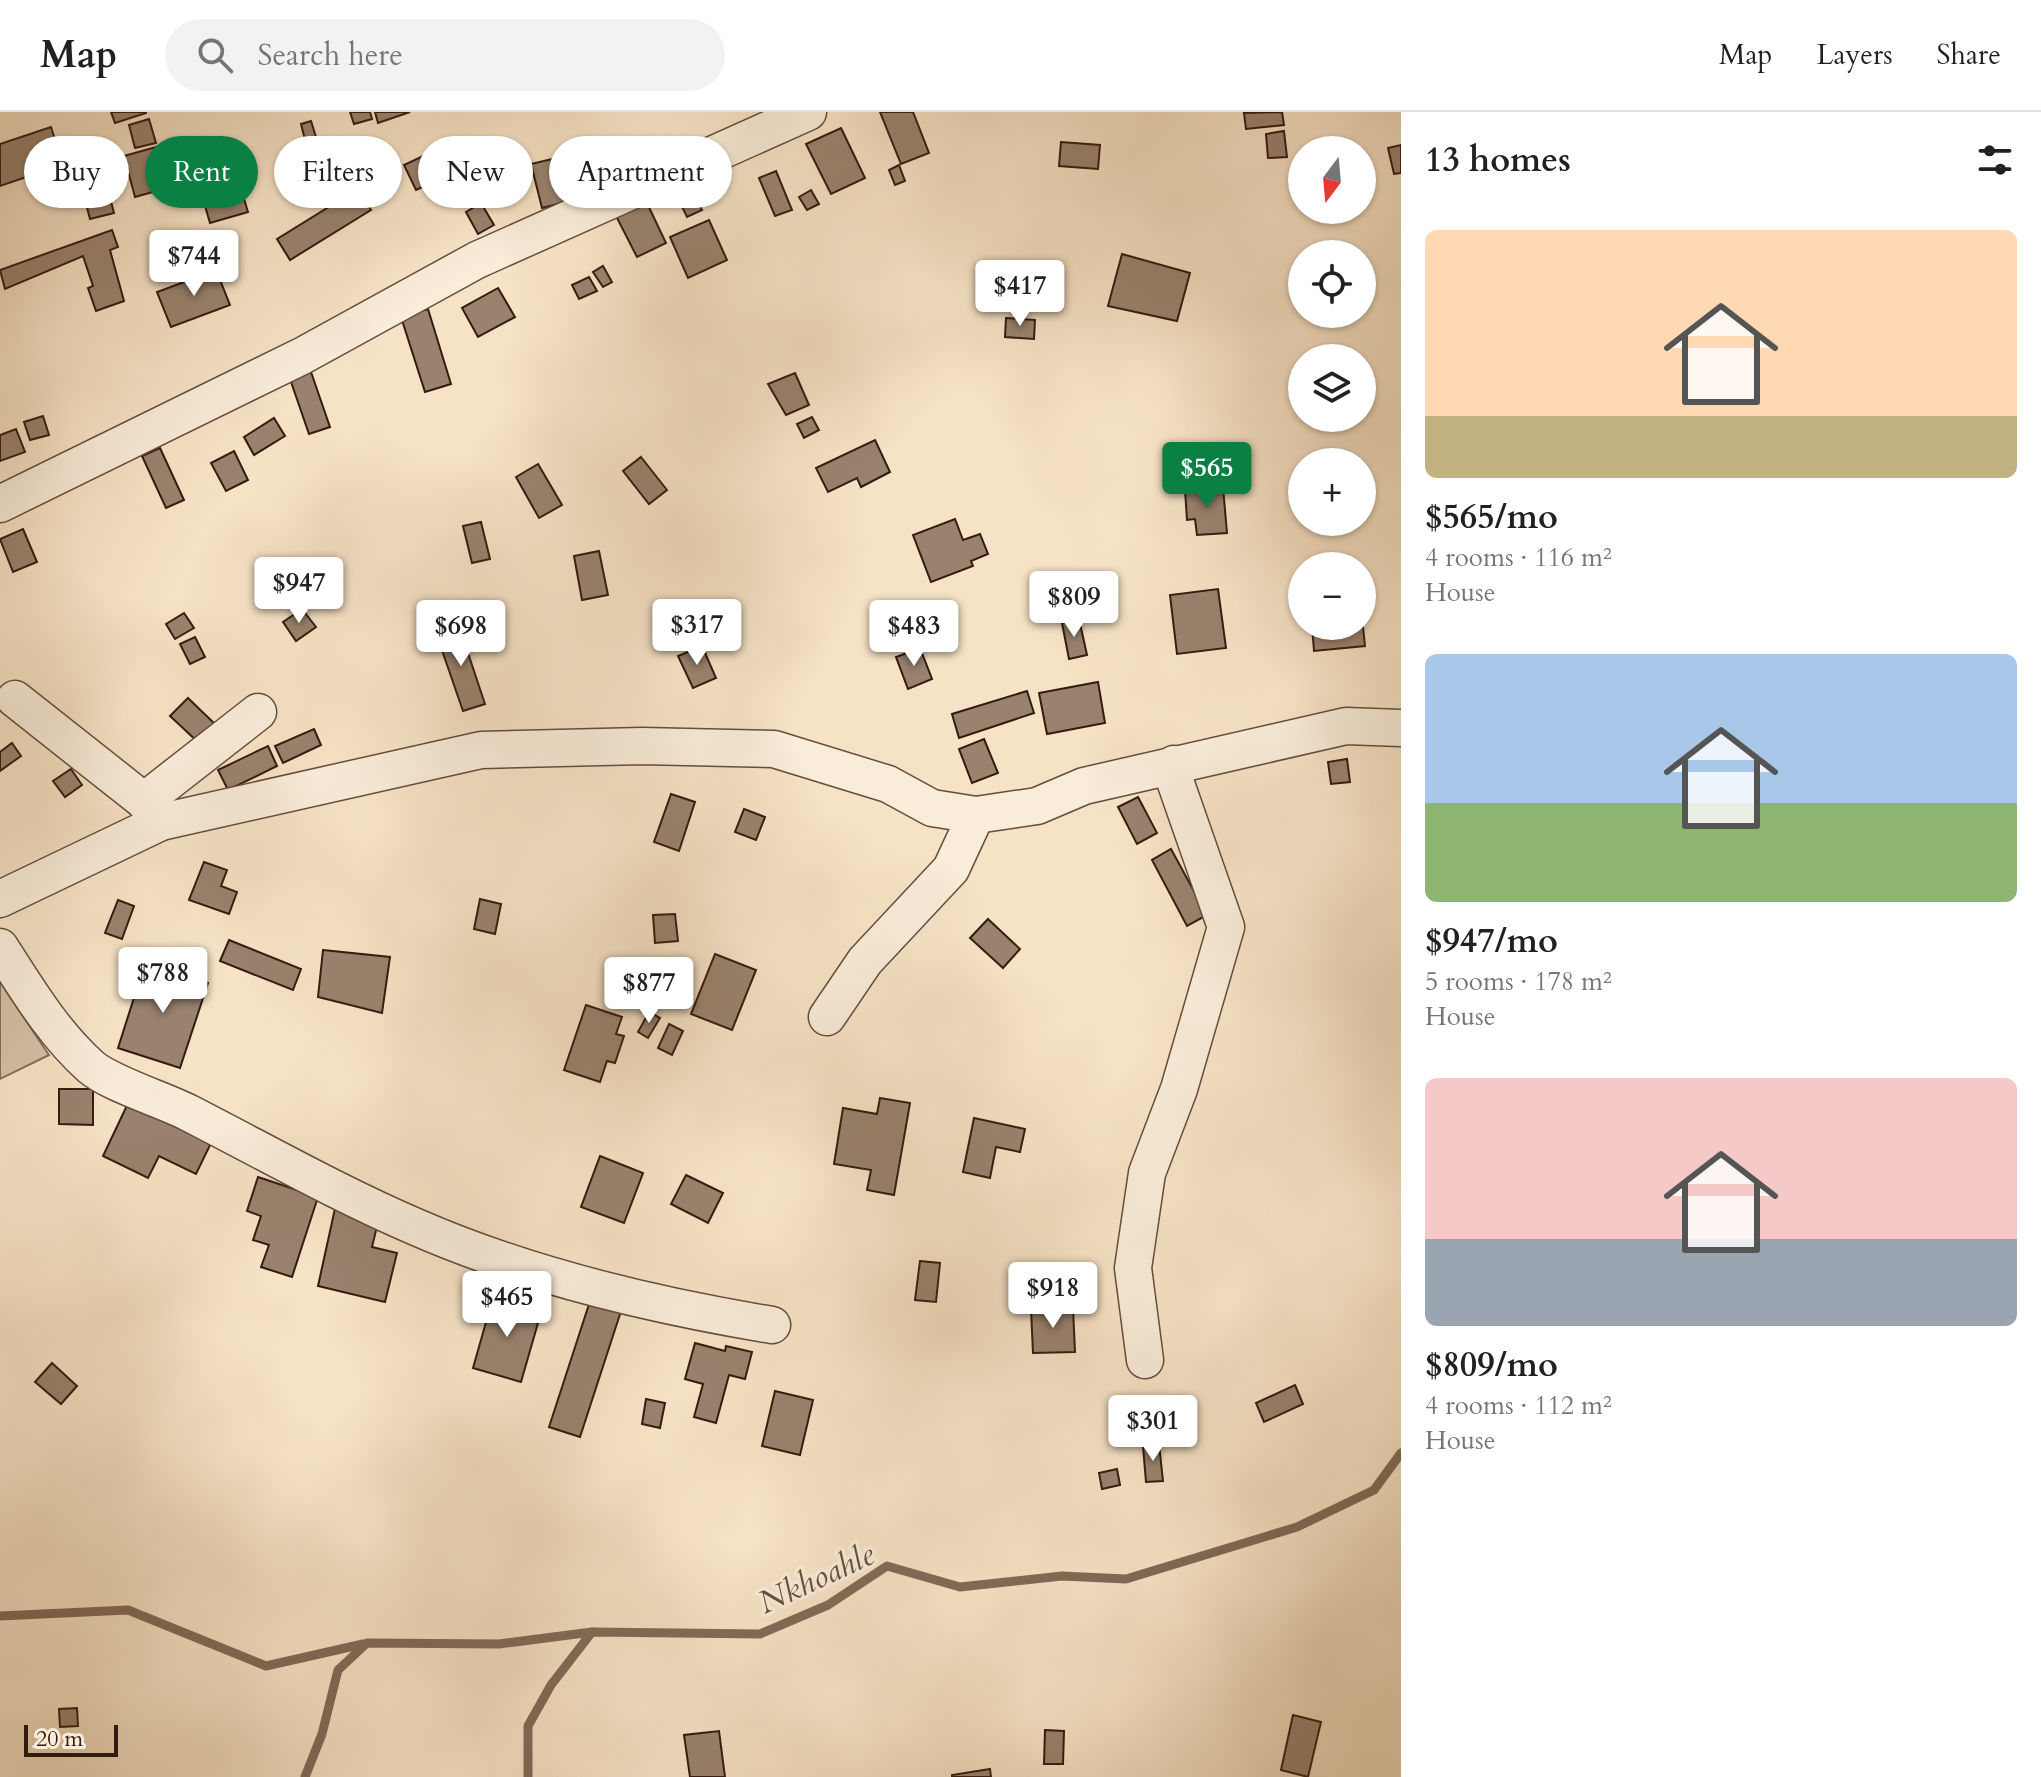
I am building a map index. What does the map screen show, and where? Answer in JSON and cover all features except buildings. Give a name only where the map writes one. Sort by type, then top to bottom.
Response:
[{"type":"street","points":[[0,504],[302,356],[477,260],[808,112]]},
{"type":"street","points":[[15,699],[152,811],[481,750],[642,746],[774,749],[888,784],[932,808],[976,815],[1037,806],[1084,786],[1346,726],[1401,728]]},
{"type":"street","points":[[0,899],[152,811],[258,712]]},
{"type":"street","points":[[1145,1360],[1133,1268],[1147,1173],[1179,1089],[1226,927],[1174,778],[1174,764]]},
{"type":"street","points":[[827,1017],[865,961],[951,869],[976,815]]},
{"type":"street","points":[[0,947],[42,1013],[93,1069],[187,1112],[417,1228],[558,1278],[716,1316],[772,1325]]},
{"type":"shaded area","points":[[0,982],[49,1055],[0,1079]]},
{"type":"waterway","name":"Nkhoahle","points":[[305,1777],[322,1734],[338,1670],[367,1643],[499,1644],[592,1632],[760,1634],[828,1605],[887,1566],[960,1587],[1062,1576],[1126,1579],[1297,1527],[1374,1490],[1401,1453]]},
{"type":"waterway","points":[[0,1616],[128,1610],[266,1666],[363,1644]]},
{"type":"waterway","points":[[528,1777],[528,1726],[551,1685],[592,1632]]}]
